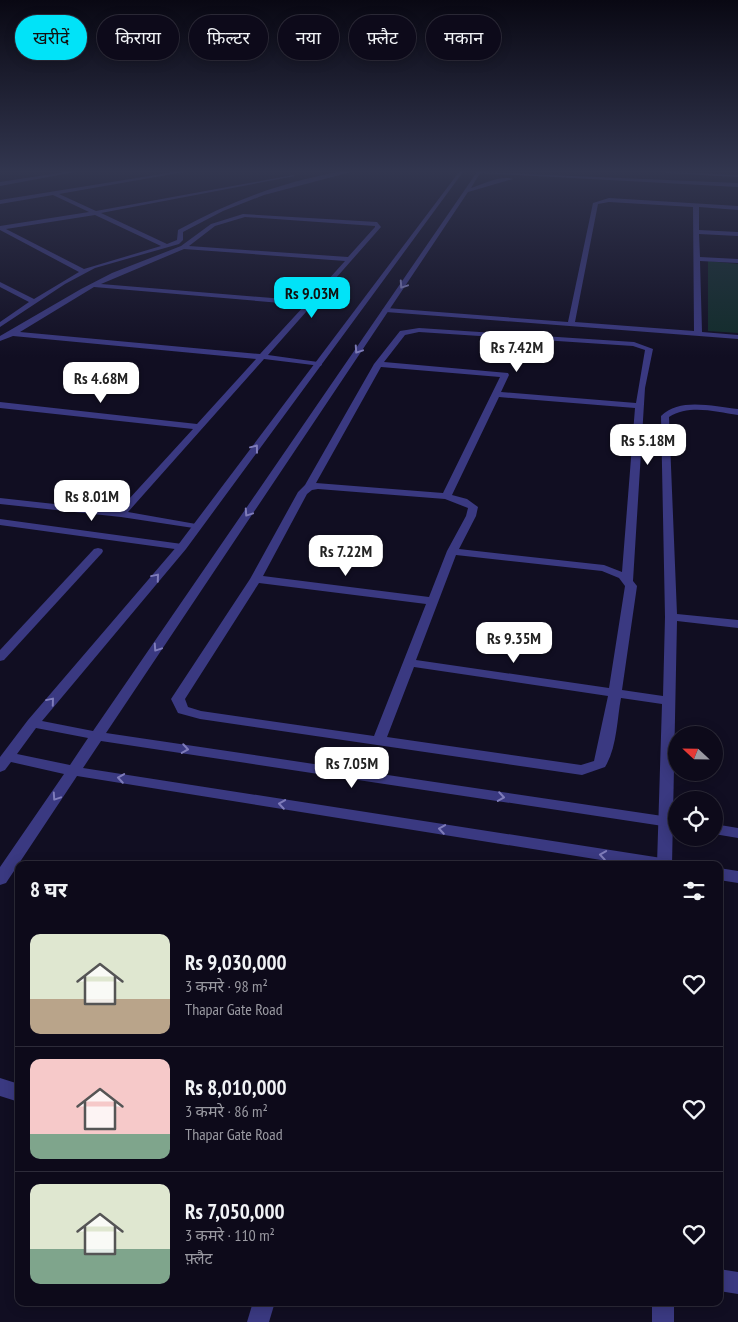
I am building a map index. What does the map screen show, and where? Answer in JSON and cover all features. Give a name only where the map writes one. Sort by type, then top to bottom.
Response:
[{"type":"street","points":[[11,234],[84,272]]},
{"type":"street","points":[[139,234],[166,246]]},
{"type":"street","points":[[0,325],[84,272],[123,257],[177,243],[180,240],[179,234]]},
{"type":"street","points":[[0,339],[12,334],[114,274],[183,247],[201,234]]},
{"type":"street","points":[[121,514],[372,234]]},
{"type":"street","points":[[417,234],[354,322],[318,364],[182,547],[33,723],[4,762],[74,771],[642,861]]},
{"type":"street","points":[[0,879],[98,736],[372,324],[386,310],[437,234]]},
{"type":"street","points":[[571,323],[590,234]]},
{"type":"street","points":[[697,234],[698,333]]},
{"type":"street","points":[[183,247],[350,259]]},
{"type":"street","points":[[697,259],[738,261]]},
{"type":"street","points":[[0,284],[34,302]]},
{"type":"street","points":[[94,285],[311,303]]},
{"type":"street","points":[[386,310],[738,336]]},
{"type":"street","points":[[452,551],[604,568],[623,576],[627,581],[631,586],[606,748],[600,764],[582,770],[200,715],[183,710],[178,699],[256,579],[303,492],[309,487],[378,364],[403,334],[419,330],[634,344],[649,349],[641,388],[627,581]]},
{"type":"street","points":[[12,334],[263,357],[318,364]]},
{"type":"street","points":[[378,364],[505,375],[446,496]]},
{"type":"street","points":[[496,394],[640,406]]},
{"type":"street","points":[[0,405],[200,427]]},
{"type":"street","points":[[670,791],[669,701],[671,617],[665,416],[672,410],[687,408],[738,412]]},
{"type":"street","points":[[309,487],[318,486],[446,496],[463,501],[473,507],[471,516],[452,551],[379,741]]},
{"type":"street","points":[[0,501],[121,514],[196,527]]},
{"type":"street","points":[[0,522],[182,547]]},
{"type":"street","points":[[0,657],[98,551]]},
{"type":"street","points":[[256,579],[433,601]]},
{"type":"street","points":[[671,617],[738,624]]},
{"type":"street","points":[[409,663],[669,701]]},
{"type":"street","points":[[33,723],[98,736],[668,822]]},
{"type":"street","points":[[723,830],[738,833]]},
{"type":"street","points":[[667,861],[669,846]]},
{"type":"street","points":[[723,875],[738,877]]},
{"type":"street","points":[[0,1087],[15,1092]]},
{"type":"street","points":[[723,1281],[738,1283]]},
{"type":"street","points":[[258,1322],[263,1306]]},
{"type":"street","points":[[663,1306],[664,1322]]},
{"type":"green space","points":[[708,261],[738,264],[738,333],[708,331]]}]
